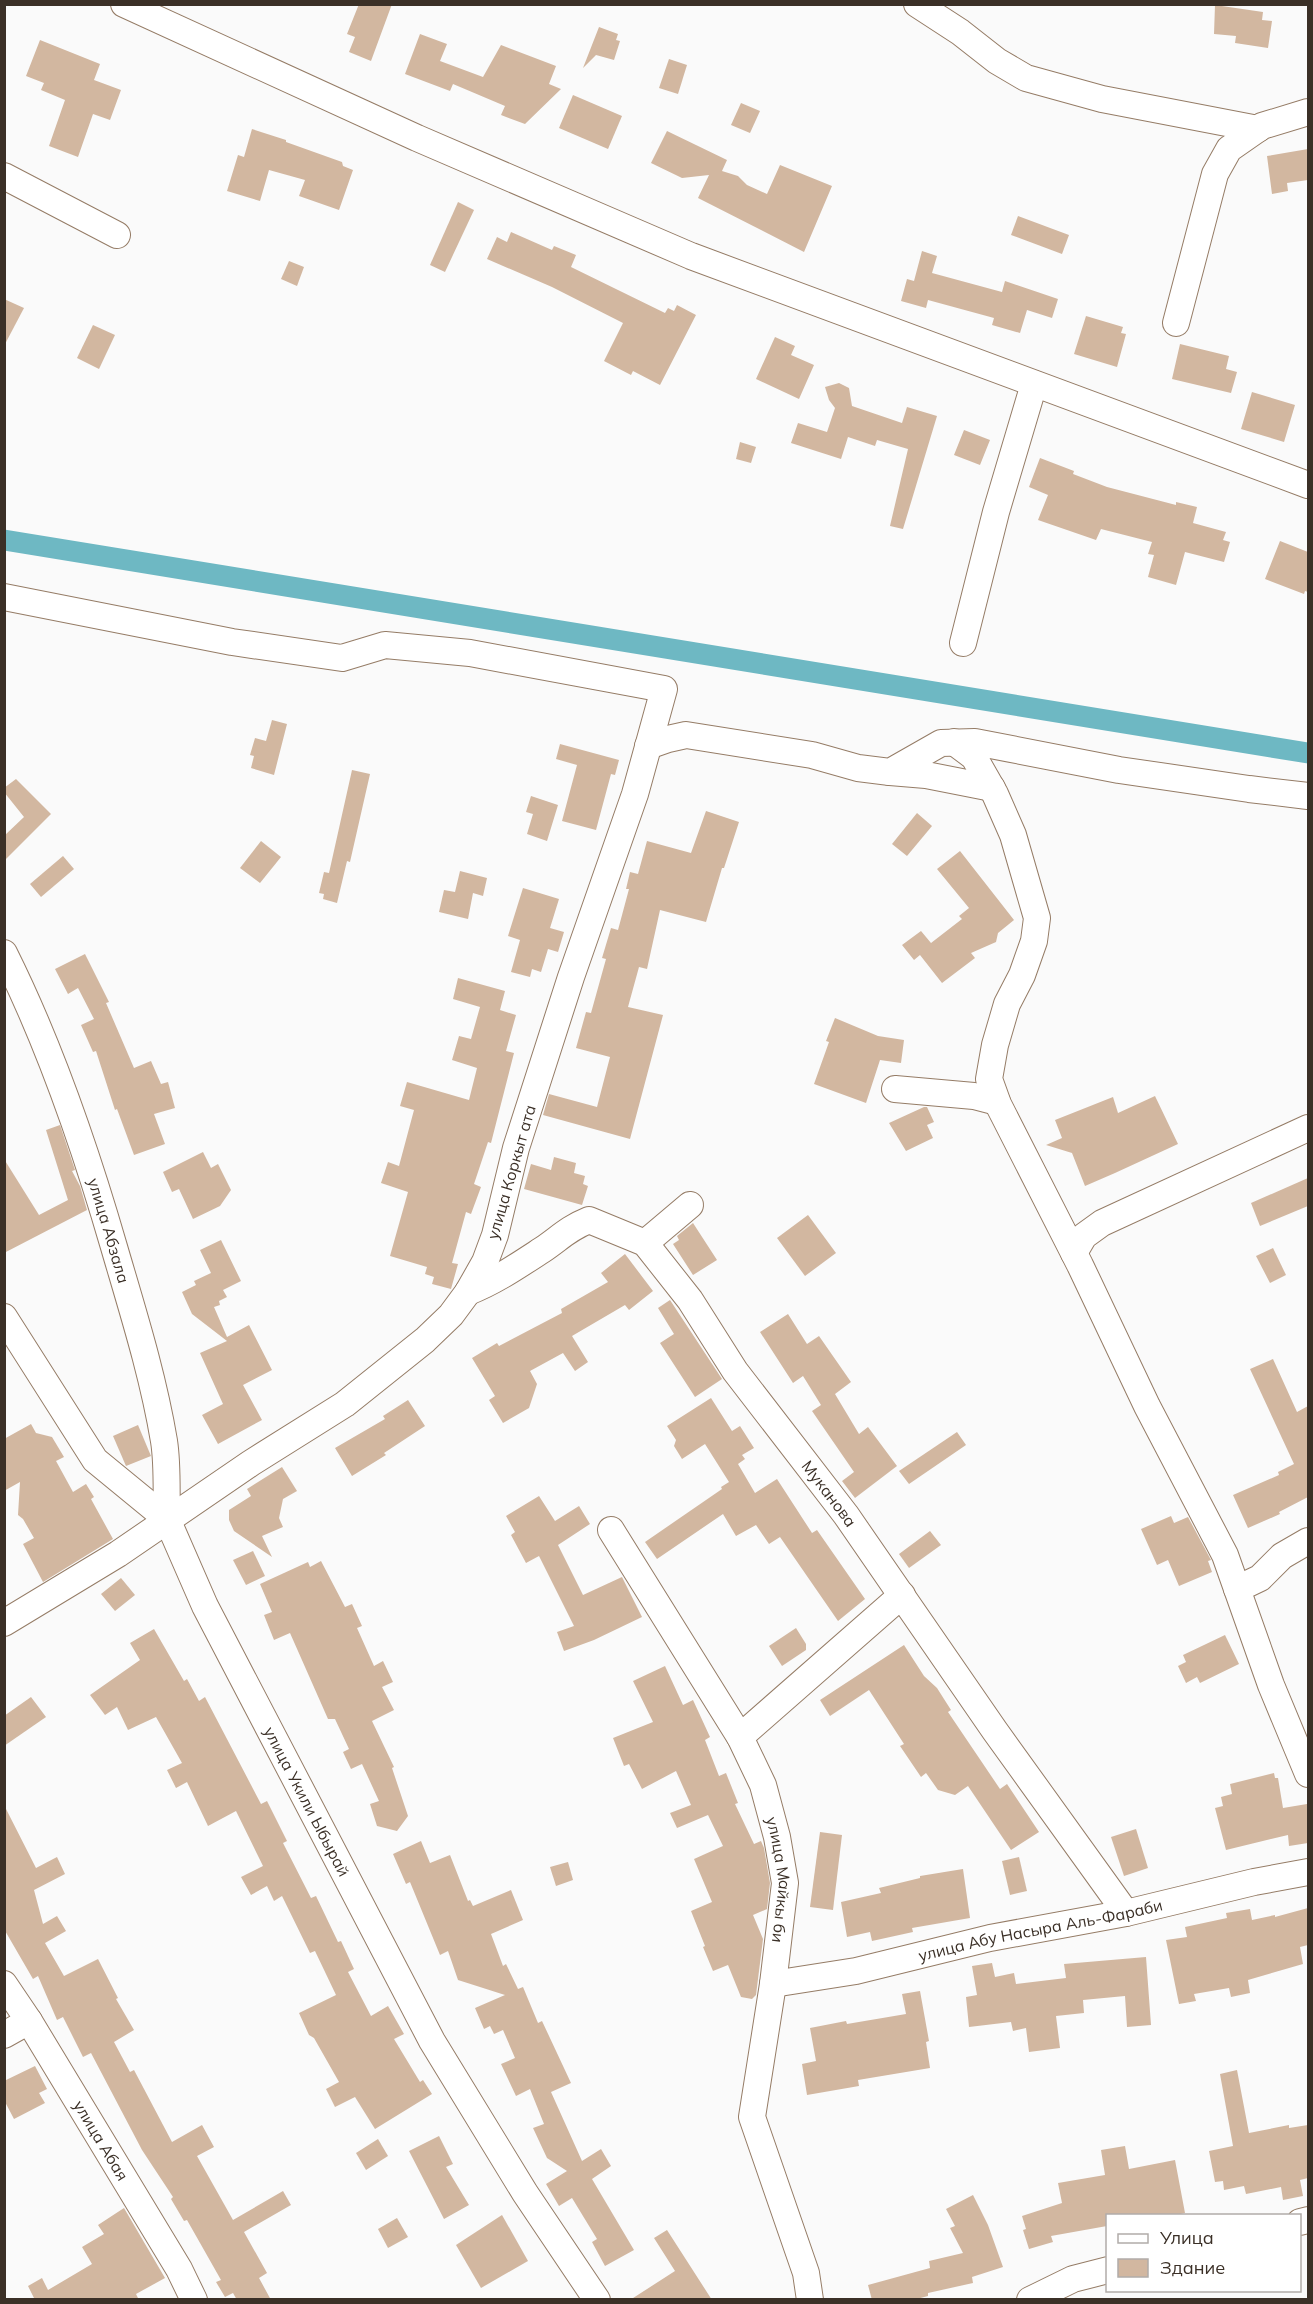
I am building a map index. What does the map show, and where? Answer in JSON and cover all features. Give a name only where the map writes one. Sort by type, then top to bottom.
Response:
[{"type":"street","points":[[124,4],[417,138],[691,256],[1308,485]]},
{"type":"street","points":[[917,4],[960,32],[997,61],[1026,78],[1102,99],[1258,129]]},
{"type":"street","points":[[1176,323],[1215,174],[1229,149],[1258,129],[1308,112]]},
{"type":"street","points":[[4,176],[117,235]]},
{"type":"street","points":[[963,643],[996,512],[1034,384]]},
{"type":"street","name":"улица Коркыт ата","points":[[4,597],[232,642],[342,658],[385,645],[470,653],[664,689],[635,794],[571,976],[516,1148],[495,1234],[484,1262],[468,1292],[451,1316],[425,1340],[345,1404],[250,1463],[118,1554],[4,1623]]},
{"type":"street","points":[[648,746],[686,735],[812,756],[858,768],[926,775],[992,788]]},
{"type":"street","points":[[954,742],[974,757],[992,788],[1013,835],[1036,918],[1034,941],[1022,975],[1007,1004],[995,1045],[989,1079],[997,1102],[1074,1253],[1135,1383],[1225,1555],[1271,1685],[1308,1774]]},
{"type":"street","points":[[890,772],[941,743],[975,742],[1119,770],[1308,796]]},
{"type":"street","name":"улица Абзала","points":[[4,953],[29,1002],[68,1102],[102,1205],[147,1361],[164,1444],[168,1519]]},
{"type":"street","points":[[895,1089],[974,1096],[997,1102]]},
{"type":"street","points":[[1074,1253],[1084,1236],[1102,1222],[1308,1128]]},
{"type":"street","points":[[645,1243],[690,1205]]},
{"type":"street","name":"Муканова","points":[[468,1292],[485,1285],[543,1250],[571,1227],[589,1220],[645,1243],[690,1300],[735,1371],[846,1515],[995,1731],[1126,1913]]},
{"type":"street","name":"улица Укили Ыбырай","points":[[4,1317],[95,1460],[168,1519],[205,1606],[432,2041],[525,2193],[597,2300]]},
{"type":"street","name":"улица Майкы би","points":[[610,1530],[740,1737],[763,1785],[777,1837],[785,1883],[773,1984],[752,2117],[806,2274],[810,2300]]},
{"type":"street","points":[[1237,1589],[1260,1578],[1282,1556],[1308,1541]]},
{"type":"street","points":[[740,1737],[902,1595]]},
{"type":"street","name":"улица Абу Насыра Аль-Фараби","points":[[773,1984],[856,1971],[990,1938],[1126,1913],[1254,1882],[1308,1872]]},
{"type":"street","name":"улица Абая","points":[[4,1984],[29,2021],[179,2269],[189,2298]]},
{"type":"street","points":[[4,2035],[29,2021]]},
{"type":"street","points":[[1030,2300],[1073,2279],[1106,2270]]},
{"type":"building","points":[[359,4],[392,4],[371,61],[349,52],[355,37],[347,34]]},
{"type":"building","points":[[1215,5],[1263,12],[1262,20],[1272,21],[1268,48],[1235,43],[1236,36],[1214,34]]},
{"type":"building","points":[[599,27],[618,34],[616,40],[620,41],[614,60],[596,55],[583,68]]},
{"type":"building","points":[[420,34],[447,44],[440,61],[483,77],[501,45],[556,66],[549,84],[561,89],[525,124],[501,115],[505,106],[453,84],[450,91],[405,74]]},
{"type":"building","points":[[40,40],[100,64],[94,80],[121,90],[110,120],[93,114],[78,157],[49,146],[65,100],[41,90],[44,83],[26,76]]},
{"type":"building","points":[[669,59],[687,65],[678,94],[659,88]]},
{"type":"building","points":[[573,95],[622,116],[608,149],[559,128]]},
{"type":"building","points":[[741,103],[760,111],[750,133],[731,125]]},
{"type":"building","points":[[252,129],[342,162],[343,166],[353,170],[339,210],[299,196],[305,180],[269,170],[260,201],[227,191],[238,155],[244,157]]},
{"type":"building","points":[[667,131],[727,160],[722,171],[738,176],[747,185],[767,194],[780,165],[832,186],[804,252],[698,198],[709,175],[682,178],[651,163]]},
{"type":"building","points":[[1308,149],[1308,180],[1287,183],[1288,191],[1272,194],[1267,156]]},
{"type":"building","points":[[458,202],[474,210],[445,272],[430,265]]},
{"type":"building","points":[[1018,216],[1069,235],[1062,254],[1011,235]]},
{"type":"building","points":[[511,232],[552,250],[554,246],[576,255],[571,267],[665,313],[668,308],[674,311],[677,305],[696,315],[660,385],[633,371],[631,375],[604,361],[623,323],[552,287],[487,259],[497,237],[507,242]]},
{"type":"building","points":[[922,251],[937,256],[932,273],[1002,292],[1005,281],[1058,299],[1052,318],[1027,310],[1020,333],[992,325],[994,318],[928,300],[926,308],[901,301],[907,279],[914,281]]},
{"type":"building","points":[[289,261],[304,267],[297,286],[281,279]]},
{"type":"building","points":[[4,299],[24,308],[4,346]]},
{"type":"building","points":[[1086,316],[1123,327],[1121,333],[1126,334],[1117,367],[1074,354]]},
{"type":"building","points":[[93,325],[115,335],[99,369],[77,358]]},
{"type":"building","points":[[775,337],[795,346],[791,355],[814,365],[799,399],[756,379]]},
{"type":"building","points":[[1180,344],[1229,356],[1226,369],[1237,372],[1231,393],[1172,379]]},
{"type":"building","points":[[839,383],[849,388],[852,406],[902,423],[907,407],[937,416],[903,529],[890,526],[908,449],[877,440],[875,446],[848,437],[841,459],[791,443],[798,423],[827,432],[835,408],[829,400],[825,387]]},
{"type":"building","points":[[1252,392],[1295,405],[1284,442],[1241,429]]},
{"type":"building","points":[[964,430],[990,440],[980,465],[954,455]]},
{"type":"building","points":[[740,442],[756,447],[751,463],[736,459]]},
{"type":"building","points":[[1040,458],[1107,487],[1176,505],[1176,502],[1197,507],[1193,523],[1226,532],[1223,540],[1230,542],[1224,562],[1185,552],[1176,585],[1148,577],[1154,555],[1148,554],[1152,542],[1101,529],[1096,540],[1038,520],[1048,495],[1029,487]]},
{"type":"building","points":[[1280,541],[1308,552],[1308,592],[1305,591],[1304,594],[1265,579]]},
{"type":"building","points":[[272,720],[287,724],[274,775],[251,768],[254,756],[250,755],[255,738],[266,741]]},
{"type":"building","points":[[560,744],[619,760],[615,775],[611,774],[596,830],[562,821],[577,765],[556,759]]},
{"type":"building","points":[[352,770],[370,774],[350,862],[347,861],[337,903],[323,899],[324,894],[319,893],[324,872],[329,873]]},
{"type":"building","points":[[16,779],[51,814],[4,861],[4,836],[24,817],[4,792],[4,788]]},
{"type":"building","points":[[531,796],[558,805],[547,841],[527,834],[533,814],[526,812]]},
{"type":"building","points":[[706,811],[739,822],[706,922],[660,910],[647,969],[639,967],[628,1007],[663,1015],[630,1139],[543,1115],[549,1094],[597,1107],[610,1057],[576,1048],[586,1012],[591,1013],[606,959],[602,958],[611,928],[618,930],[629,889],[626,889],[630,872],[638,874],[647,841],[691,853]]},
{"type":"building","points":[[917,813],[932,826],[907,856],[892,844]]},
{"type":"building","points":[[261,841],[281,857],[260,883],[240,868]]},
{"type":"building","points":[[960,851],[1014,920],[998,933],[996,942],[971,953],[975,958],[942,983],[920,955],[914,960],[902,945],[921,931],[931,943],[962,919],[959,916],[969,908],[937,869]]},
{"type":"building","points":[[63,856],[74,869],[41,897],[30,884]]},
{"type":"building","points":[[460,871],[487,878],[483,896],[473,893],[468,919],[439,912],[444,890],[455,892]]},
{"type":"building","points":[[523,888],[559,899],[550,928],[564,932],[558,952],[548,949],[541,972],[532,969],[530,977],[511,972],[520,940],[508,936]]},
{"type":"building","points":[[85,954],[109,1002],[106,1003],[134,1068],[151,1061],[161,1084],[168,1082],[175,1108],[154,1114],[165,1144],[134,1155],[117,1109],[115,1110],[96,1051],[93,1052],[81,1025],[94,1019],[78,988],[68,994],[55,969]]},
{"type":"building","points":[[458,978],[505,991],[500,1010],[516,1015],[506,1051],[514,1053],[491,1143],[488,1142],[474,1184],[481,1187],[471,1214],[466,1212],[452,1263],[458,1264],[451,1289],[432,1284],[434,1277],[425,1274],[427,1267],[390,1256],[408,1192],[381,1183],[388,1162],[399,1166],[414,1110],[400,1106],[407,1082],[469,1100],[477,1068],[452,1060],[459,1036],[471,1039],[480,1007],[453,999]]},
{"type":"building","points":[[835,1018],[878,1036],[904,1040],[901,1063],[880,1060],[866,1103],[814,1084]]},
{"type":"building","points":[[1155,1096],[1178,1144],[1115,1173],[1085,1186],[1072,1153],[1046,1145],[1062,1138],[1055,1120],[1113,1097],[1118,1113]]},
{"type":"building","points":[[927,1107],[934,1122],[927,1125],[933,1138],[906,1151],[889,1123]]},
{"type":"building","points":[[60,1125],[75,1170],[72,1171],[80,1186],[87,1210],[4,1253],[4,1159],[39,1215],[68,1200],[46,1130]]},
{"type":"building","points":[[203,1152],[211,1168],[218,1164],[231,1190],[220,1206],[193,1219],[179,1189],[172,1192],[163,1172]]},
{"type":"building","points":[[554,1157],[576,1163],[574,1173],[585,1176],[583,1184],[588,1186],[582,1205],[524,1189],[531,1164],[551,1170]]},
{"type":"building","points":[[1308,1178],[1308,1206],[1260,1226],[1251,1203]]},
{"type":"building","points":[[808,1215],[836,1253],[805,1276],[777,1238]]},
{"type":"building","points":[[693,1223],[717,1260],[693,1275],[673,1244],[679,1240],[677,1236]]},
{"type":"building","points":[[221,1240],[241,1281],[223,1290],[227,1297],[219,1301],[220,1305],[214,1307],[227,1337],[249,1325],[272,1370],[243,1385],[262,1420],[218,1444],[202,1415],[223,1404],[200,1353],[227,1341],[192,1314],[182,1292],[196,1285],[194,1281],[211,1273],[200,1250]]},
{"type":"building","points":[[1273,1248],[1286,1275],[1270,1283],[1256,1256]]},
{"type":"building","points":[[625,1254],[653,1291],[629,1310],[625,1305],[572,1336],[588,1362],[575,1371],[563,1353],[530,1371],[537,1384],[529,1408],[503,1423],[489,1400],[495,1396],[472,1358],[497,1343],[499,1346],[562,1313],[561,1309],[608,1282],[601,1273]]},
{"type":"building","points":[[670,1300],[722,1379],[695,1397],[660,1343],[674,1334],[658,1308]]},
{"type":"building","points":[[788,1314],[807,1344],[819,1336],[851,1382],[835,1394],[859,1434],[868,1427],[897,1466],[855,1498],[842,1481],[854,1472],[812,1411],[821,1405],[803,1376],[793,1383],[760,1332]]},
{"type":"building","points":[[1273,1359],[1297,1412],[1308,1406],[1308,1497],[1279,1512],[1280,1514],[1248,1528],[1233,1495],[1279,1475],[1278,1472],[1294,1464],[1250,1369]]},
{"type":"building","points":[[711,1398],[732,1431],[740,1426],[754,1448],[742,1455],[745,1459],[738,1464],[755,1493],[777,1479],[812,1533],[817,1530],[865,1599],[838,1621],[780,1537],[769,1544],[756,1525],[736,1536],[723,1514],[657,1559],[645,1542],[729,1482],[705,1444],[682,1459],[674,1446],[676,1440],[667,1426]]},
{"type":"building","points":[[408,1400],[425,1426],[384,1453],[386,1455],[352,1476],[335,1448],[385,1419],[383,1416]]},
{"type":"building","points":[[31,1424],[36,1433],[52,1437],[64,1457],[56,1461],[73,1492],[86,1484],[94,1497],[91,1499],[113,1539],[43,1582],[23,1544],[34,1538],[23,1519],[18,1515],[20,1482],[4,1491],[4,1439]]},
{"type":"building","points":[[138,1425],[151,1456],[126,1466],[113,1436]]},
{"type":"building","points":[[957,1432],[966,1445],[909,1484],[899,1471]]},
{"type":"building","points":[[282,1467],[297,1491],[283,1499],[279,1518],[283,1527],[262,1536],[272,1557],[234,1531],[229,1520],[229,1510],[251,1496],[247,1489]]},
{"type":"building","points":[[539,1496],[555,1521],[579,1506],[590,1524],[558,1545],[583,1595],[622,1577],[642,1617],[594,1640],[564,1651],[557,1632],[574,1626],[539,1556],[526,1563],[511,1535],[515,1532],[506,1516]]},
{"type":"building","points":[[1171,1516],[1174,1523],[1188,1517],[1211,1560],[1208,1561],[1212,1572],[1179,1586],[1168,1560],[1157,1565],[1141,1529]]},
{"type":"building","points":[[930,1531],[941,1545],[909,1568],[899,1554]]},
{"type":"building","points":[[253,1551],[265,1576],[246,1585],[233,1560]]},
{"type":"building","points":[[321,1561],[345,1607],[352,1604],[362,1626],[357,1628],[374,1666],[383,1661],[393,1682],[382,1687],[394,1710],[372,1721],[394,1767],[392,1768],[408,1816],[397,1831],[377,1826],[370,1804],[379,1801],[362,1764],[351,1769],[343,1752],[349,1749],[335,1719],[328,1719],[290,1633],[274,1640],[264,1615],[272,1612],[260,1584],[308,1562],[310,1567]]},
{"type":"building","points":[[121,1578],[135,1595],[115,1611],[101,1594]]},
{"type":"building","points":[[796,1628],[806,1644],[806,1650],[782,1666],[769,1646]]},
{"type":"building","points":[[154,1629],[184,1681],[187,1679],[199,1701],[205,1697],[261,1804],[267,1801],[287,1841],[283,1843],[311,1898],[316,1896],[338,1942],[341,1941],[354,1969],[348,1972],[371,2016],[388,2006],[404,2034],[394,2039],[420,2082],[423,2080],[432,2094],[375,2129],[355,2097],[335,2107],[326,2089],[339,2082],[314,2038],[309,2035],[299,2013],[336,1995],[315,1951],[310,1953],[282,1896],[274,1901],[267,1886],[251,1895],[241,1877],[263,1866],[236,1811],[208,1826],[187,1782],[176,1788],[167,1770],[182,1763],[156,1717],[128,1730],[117,1707],[105,1715],[90,1695],[140,1660],[130,1643]]},
{"type":"building","points":[[1225,1635],[1239,1664],[1200,1683],[1197,1677],[1186,1683],[1178,1666],[1186,1662],[1183,1655]]},
{"type":"building","points":[[904,1645],[924,1676],[937,1688],[951,1710],[948,1712],[1000,1789],[1007,1784],[1039,1832],[1011,1850],[968,1786],[955,1795],[938,1790],[926,1773],[921,1777],[900,1746],[904,1744],[869,1690],[830,1716],[820,1700]]},
{"type":"building","points":[[665,1666],[683,1705],[693,1700],[710,1737],[705,1740],[719,1776],[726,1773],[738,1803],[735,1804],[754,1844],[761,1841],[764,1848],[770,1883],[767,1909],[753,1915],[763,1939],[756,1995],[752,1999],[741,1997],[728,1965],[713,1971],[691,1911],[712,1902],[694,1859],[723,1846],[708,1815],[677,1828],[670,1813],[691,1805],[676,1771],[642,1789],[629,1764],[624,1766],[613,1738],[653,1722],[633,1681]]},
{"type":"building","points":[[31,1697],[46,1717],[4,1746],[4,1716]]},
{"type":"building","points":[[1274,1773],[1275,1778],[1278,1778],[1283,1808],[1307,1804],[1308,1843],[1289,1846],[1288,1835],[1226,1850],[1215,1808],[1223,1806],[1221,1797],[1232,1794],[1230,1784]]},
{"type":"building","points":[[4,1805],[36,1868],[57,1857],[65,1874],[34,1890],[43,1924],[57,1916],[66,1931],[45,1943],[64,1976],[98,1959],[118,1998],[116,1999],[134,2030],[114,2042],[130,2072],[134,2070],[172,2142],[202,2125],[214,2147],[197,2156],[233,2220],[283,2191],[291,2205],[244,2232],[267,2273],[259,2278],[271,2300],[237,2300],[233,2293],[225,2297],[216,2282],[221,2280],[187,2220],[184,2221],[171,2199],[173,2197],[142,2150],[91,2053],[83,2057],[63,2017],[57,2020],[38,1976],[33,1979],[4,1929]]},
{"type":"building","points":[[1136,1829],[1148,1868],[1124,1876],[1111,1837]]},
{"type":"building","points":[[820,1832],[842,1835],[833,1910],[810,1907]]},
{"type":"building","points":[[421,1841],[430,1863],[450,1855],[468,1901],[470,1900],[473,1906],[511,1890],[523,1920],[491,1934],[503,1966],[506,1964],[518,1989],[523,1987],[538,2023],[542,2021],[571,2083],[551,2092],[582,2161],[601,2149],[611,2166],[592,2179],[634,2250],[605,2266],[592,2242],[597,2239],[572,2198],[559,2206],[546,2184],[567,2171],[547,2158],[533,2128],[544,2124],[530,2089],[516,2096],[501,2064],[515,2058],[503,2030],[494,2034],[490,2026],[484,2029],[475,2008],[505,1995],[458,1980],[448,1951],[440,1955],[410,1882],[406,1884],[393,1854]]},
{"type":"building","points":[[1019,1857],[1027,1891],[1010,1895],[1002,1861]]},
{"type":"building","points":[[568,1862],[573,1880],[556,1886],[550,1867]]},
{"type":"building","points":[[963,1869],[970,1918],[912,1928],[913,1932],[872,1941],[870,1932],[847,1937],[841,1902],[881,1893],[879,1888],[920,1878],[920,1876]]},
{"type":"building","points":[[1308,1908],[1308,1945],[1300,1947],[1303,1964],[1248,1980],[1250,1993],[1231,1997],[1229,1988],[1194,1994],[1196,2001],[1179,2004],[1166,1940],[1187,1937],[1185,1927],[1227,1918],[1226,1913],[1250,1909],[1252,1920],[1275,1915],[1275,1917]]},
{"type":"building","points":[[1146,1957],[1151,2025],[1127,2027],[1125,1996],[1083,2000],[1084,2013],[1056,2016],[1060,2048],[1029,2052],[1026,2028],[1013,2031],[1011,2022],[969,2027],[966,1997],[977,1995],[972,1966],[992,1963],[995,1977],[1014,1973],[1016,1984],[1066,1978],[1064,1964]]},
{"type":"building","points":[[920,1991],[929,2041],[926,2042],[930,2068],[858,2080],[859,2086],[807,2095],[802,2064],[816,2061],[810,2028],[906,2014],[902,1994]]},
{"type":"building","points":[[35,2066],[47,2089],[39,2093],[45,2103],[14,2119],[4,2100],[4,2081]]},
{"type":"building","points":[[1237,2070],[1249,2133],[1289,2125],[1289,2128],[1308,2125],[1308,2178],[1300,2180],[1303,2196],[1283,2200],[1281,2187],[1246,2194],[1244,2186],[1224,2190],[1223,2181],[1215,2182],[1209,2151],[1233,2146],[1220,2074]]},
{"type":"building","points":[[439,2136],[453,2164],[446,2167],[469,2205],[444,2219],[409,2151]]},
{"type":"building","points":[[378,2139],[388,2156],[366,2170],[356,2153]]},
{"type":"building","points":[[1125,2146],[1129,2169],[1175,2160],[1185,2213],[1106,2214],[1106,2226],[1051,2236],[1053,2242],[1029,2249],[1023,2230],[1026,2229],[1022,2216],[1062,2203],[1058,2183],[1105,2175],[1101,2150]]},
{"type":"building","points":[[973,2195],[988,2225],[1003,2267],[972,2277],[973,2283],[928,2293],[928,2296],[913,2300],[872,2300],[868,2285],[930,2268],[929,2261],[963,2253],[950,2228],[955,2226],[946,2209]]},
{"type":"building","points":[[124,2208],[165,2278],[136,2294],[139,2300],[32,2300],[34,2298],[28,2286],[42,2278],[48,2290],[92,2264],[82,2247],[104,2234],[98,2225]]},
{"type":"building","points":[[502,2215],[528,2261],[481,2288],[456,2245]]},
{"type":"building","points":[[397,2218],[408,2237],[388,2248],[378,2229]]},
{"type":"building","points":[[667,2230],[712,2300],[630,2300],[675,2271],[654,2238]]},
{"type":"waterway","points":[[4,540],[1308,753]]}]
